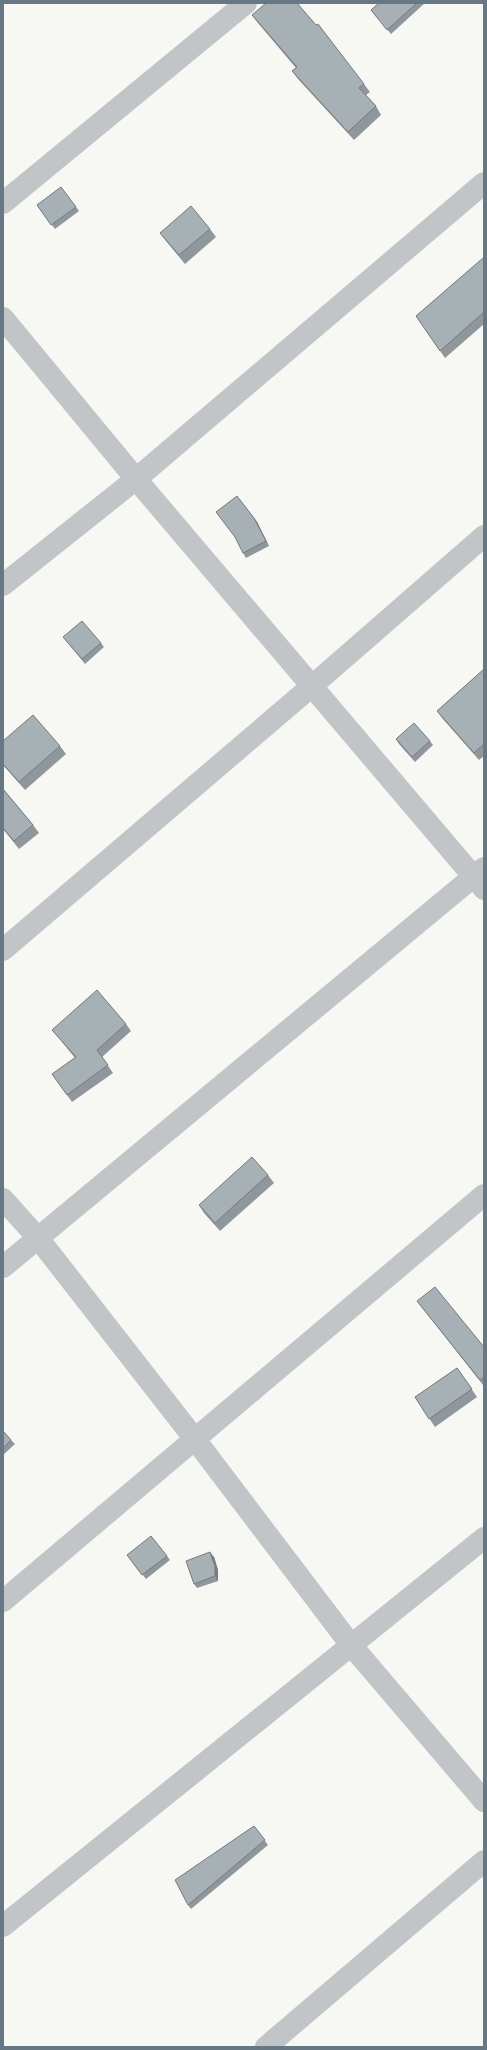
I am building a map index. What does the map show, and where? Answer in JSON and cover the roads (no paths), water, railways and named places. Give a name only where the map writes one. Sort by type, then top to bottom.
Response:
[{"type":"street","points":[[3,203],[246,3]]},
{"type":"street","points":[[3,585],[136,479],[484,183]]},
{"type":"street","points":[[3,318],[136,479],[312,686],[481,878],[3,1267]]},
{"type":"street","points":[[3,950],[312,686],[484,536]]},
{"type":"street","points":[[3,1601],[194,1438],[484,1195]]},
{"type":"street","points":[[3,1199],[38,1238],[194,1438],[351,1645],[484,1801]]},
{"type":"street","points":[[3,1926],[484,1538]]},
{"type":"street","points":[[266,2047],[484,1862]]}]
